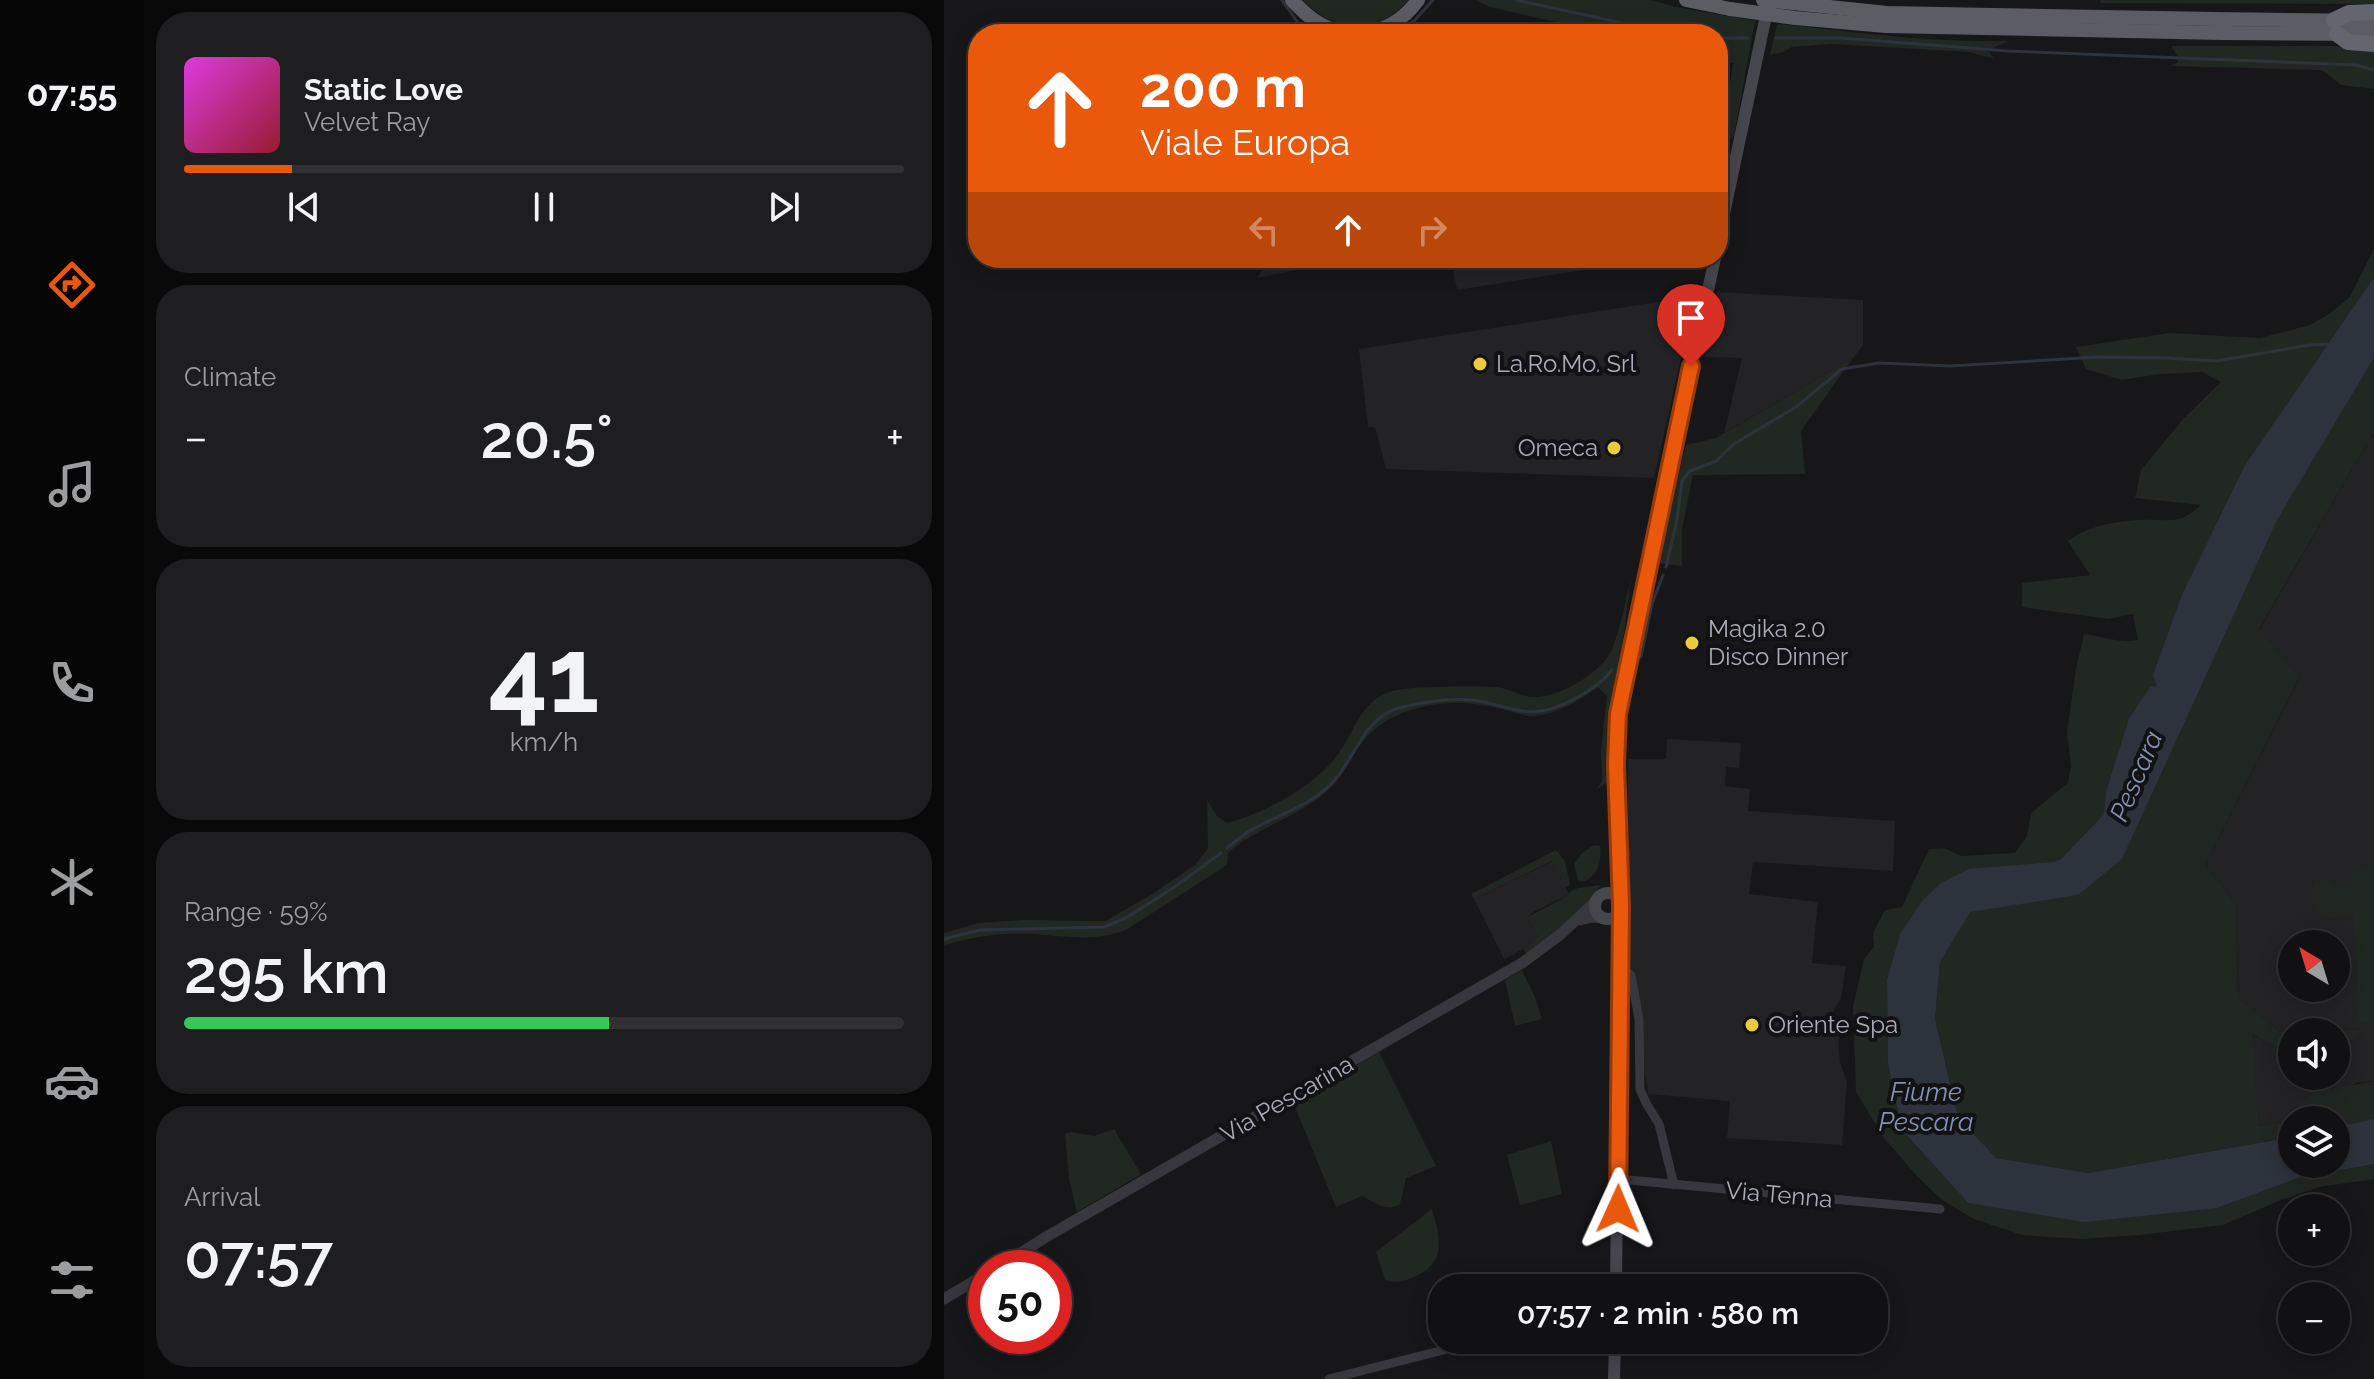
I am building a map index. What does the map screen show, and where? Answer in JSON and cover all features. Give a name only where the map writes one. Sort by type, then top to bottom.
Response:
[{"type":"highway","points":[[1392,24],[1418,0]]},
{"type":"highway","points":[[1686,0],[1795,18],[1886,26],[2335,27],[2374,21]]},
{"type":"highway","points":[[1763,0],[1887,13],[2335,27],[2374,34]]},
{"type":"highway","points":[[1296,3],[1320,24]]},
{"type":"highway","points":[[2335,27],[2349,13],[2374,12]]},
{"type":"highway","points":[[2335,27],[2348,42],[2374,44]]},
{"type":"main road","points":[[1728,195],[1770,0]]},
{"type":"main road","points":[[1616,1274],[1620,942],[1618,714],[1713,268]]},
{"type":"main road","points":[[1619,855],[1597,899],[1596,912],[1613,926],[1620,942]]},
{"type":"main road","points":[[1597,899],[1610,893],[1617,896],[1620,906],[1615,917],[1604,918]]},
{"type":"main road","points":[[1614,1379],[1615,1354]]},
{"type":"street","name":"Via Pescarina","points":[[1025,1250],[1522,963],[1572,924],[1597,899]]},
{"type":"street","name":"Via Pescarina","points":[[1572,924],[1586,917],[1604,918]]},
{"type":"street","points":[[1619,967],[1631,975],[1639,1019],[1640,1090],[1659,1124],[1674,1185]]},
{"type":"street","name":"Via Tenna","points":[[1618,1179],[1940,1209]]},
{"type":"street","points":[[944,1299],[968,1285]]},
{"type":"street","points":[[1329,1379],[1428,1354]]},
{"type":"shaded area","points":[[1303,0],[1408,0],[1396,12],[1373,24],[1341,24],[1315,11]]},
{"type":"shaded area","points":[[1475,0],[1651,0],[1755,21],[1734,135],[1728,142],[1728,98],[1733,63],[1728,63],[1728,24],[1564,24],[1490,7]]},
{"type":"shaded area","points":[[2100,0],[2374,0],[2374,4],[2101,3]]},
{"type":"shaded area","points":[[1777,24],[1922,39],[2009,41],[1988,50],[1994,59],[1970,52],[1831,44],[1792,47],[1770,55]]},
{"type":"shaded area","points":[[2171,46],[2374,46],[2374,89],[2341,85],[2322,70],[2170,66],[2177,63],[2178,57]]},
{"type":"shaded area","points":[[2374,249],[2374,277],[2245,465],[2157,687],[2150,687],[2129,718],[2106,791],[2104,814],[2061,859],[1900,934],[1887,979],[1888,1064],[1902,1130],[1968,1203],[2217,1208],[2298,1178],[2350,1178],[2350,1168],[2374,1164],[2374,1179],[2319,1187],[2299,1194],[2278,1194],[2278,1201],[2223,1225],[2140,1235],[2081,1239],[2022,1235],[1974,1219],[1942,1200],[1917,1176],[1884,1138],[1856,1092],[1853,1006],[1864,959],[1874,947],[1873,933],[1885,910],[1902,907],[1929,849],[1944,848],[1961,856],[2015,853],[2027,836],[2031,813],[2068,783],[2071,766],[2067,732],[2084,634],[2138,640],[2133,614],[2109,619],[2022,607],[2022,583],[2090,575],[2068,541],[2084,532],[2122,522],[2179,519],[2201,505],[2135,498],[2141,470],[2184,418],[2221,382],[2202,372],[2122,380],[2086,369],[2076,347],[2169,333],[2260,338],[2310,325],[2350,297]]},
{"type":"shaded area","points":[[1263,268],[1306,268],[1257,278]]},
{"type":"shaded area","points":[[1453,268],[1596,268],[1457,290]]},
{"type":"shaded area","points":[[1717,292],[1863,300],[1863,345],[1853,358],[1724,433],[1742,358],[1704,357]]},
{"type":"shaded area","points":[[1695,296],[1654,478],[1386,469],[1375,427],[1368,427],[1359,349]]},
{"type":"shaded area","points":[[1853,358],[1801,431],[1805,474],[1693,475],[1682,529],[1682,566],[1656,563],[1686,445],[1716,438]]},
{"type":"shaded area","points":[[2374,358],[2374,431],[2259,629],[2299,678],[2205,864],[2236,905],[2238,998],[2278,1030],[2278,1047],[2252,1034],[2259,1126],[2278,1122],[2278,1139],[2088,1173],[1996,1158],[1958,1117],[1935,1019],[1940,962],[1970,911],[2078,895],[2276,522]]},
{"type":"shaded area","points":[[2374,431],[2374,1081],[2350,1087],[2350,1041],[2355,1040],[2360,1029],[2350,1029],[2350,1018],[2278,1018],[2278,1030],[2238,998],[2236,905],[2205,864],[2299,679],[2259,630]]},
{"type":"shaded area","points":[[1631,578],[1614,711],[1612,779],[1597,789],[1602,781],[1601,749],[1607,696],[1598,687],[1567,706],[1541,715],[1528,716],[1467,704],[1447,703],[1418,708],[1394,717],[1373,731],[1337,781],[1315,801],[1239,844],[1228,853],[1227,865],[1126,930],[1081,938],[998,935],[944,945],[944,933],[978,923],[1105,921],[1151,895],[1196,864],[1208,848],[1207,800],[1217,816],[1227,823],[1257,813],[1288,797],[1329,765],[1368,707],[1388,692],[1482,686],[1542,696],[1578,683],[1599,667],[1612,649]]},
{"type":"shaded area","points":[[1667,739],[1741,743],[1739,768],[1726,767],[1725,786],[1750,789],[1748,811],[1895,821],[1893,871],[1753,862],[1749,894],[1818,902],[1812,963],[1846,966],[1841,998],[1831,1016],[1847,1082],[1842,1145],[1727,1138],[1730,1101],[1648,1094],[1628,962],[1628,759],[1666,759]]},
{"type":"shaded area","points":[[1594,845],[1600,846],[1599,863],[1592,876],[1582,882],[1578,880],[1574,864],[1582,853]]},
{"type":"shaded area","points":[[1556,850],[1565,861],[1570,885],[1565,887],[1552,861],[1474,899],[1471,894]]},
{"type":"shaded area","points":[[1553,861],[1569,895],[1528,917],[1538,937],[1504,959],[1474,899]]},
{"type":"shaded area","points":[[2374,863],[2374,1024],[2359,1023],[2354,913],[2334,919],[2317,913],[2310,897],[2314,881],[2330,880],[2342,890],[2352,886],[2351,873]]},
{"type":"shaded area","points":[[1601,885],[1567,923],[1527,955],[1523,949],[1538,937],[1528,917],[1578,888]]},
{"type":"shaded area","points":[[1522,970],[1542,1019],[1515,1026],[1505,980]]},
{"type":"shaded area","points":[[2350,1029],[2361,1029],[2355,1040],[2350,1041]]},
{"type":"shaded area","points":[[2251,1034],[2276,1047],[2278,1090],[2344,1090],[2314,1106],[2278,1106],[2278,1122],[2259,1126]]},
{"type":"shaded area","points":[[1379,1052],[1436,1166],[1406,1178],[1400,1204],[1381,1206],[1362,1196],[1336,1207],[1293,1102]]},
{"type":"shaded area","points":[[2374,1081],[2374,1119],[2350,1124],[2350,1106],[2298,1106],[2313,1093],[2350,1090],[2350,1086]]},
{"type":"shaded area","points":[[1114,1129],[1141,1174],[1077,1212],[1069,1179],[1065,1134],[1071,1132],[1094,1136]]},
{"type":"shaded area","points":[[1551,1141],[1562,1194],[1520,1205],[1507,1155]]},
{"type":"shaded area","points":[[1432,1209],[1439,1238],[1433,1263],[1408,1279],[1397,1282],[1385,1280],[1376,1252]]},
{"type":"water","name":"Fiume Pescara","points":[[2374,277],[2374,358],[2276,522],[2122,859],[2078,895],[1970,912],[1940,962],[1935,1019],[1958,1117],[1996,1158],[2088,1173],[2278,1139],[2278,1178],[2298,1178],[2217,1208],[2085,1222],[1968,1203],[1902,1130],[1888,1064],[1887,979],[1900,934],[1923,900],[1941,883],[1969,869],[2054,862],[2061,859],[2104,814],[2106,791],[2129,718],[2150,687],[2157,686],[2153,675],[2182,595],[2245,465]]},
{"type":"water","name":"Fiume Pescara","points":[[2374,1119],[2374,1164],[2350,1168],[2350,1124]]},
{"type":"waterway","points":[[1282,0],[1299,24]]},
{"type":"waterway","points":[[1409,24],[1433,0]]},
{"type":"waterway","points":[[1516,0],[1627,24]]},
{"type":"waterway","points":[[1728,38],[1748,38]]},
{"type":"waterway","points":[[1776,38],[1841,38],[2007,51],[2356,65],[2374,70]]},
{"type":"waterway","points":[[1666,567],[1682,481],[1690,471],[1716,461],[1734,444],[1796,407],[1842,369],[1879,363],[1950,366],[2098,357],[2216,361],[2330,344]]},
{"type":"waterway","points":[[1641,657],[1652,604],[1663,575]]},
{"type":"waterway","points":[[1227,848],[1251,830],[1322,792],[1339,775],[1368,730],[1387,713],[1417,704],[1454,700],[1480,701],[1525,712],[1543,711],[1587,692],[1612,670]]},
{"type":"waterway","points":[[944,939],[980,930],[1104,927],[1126,918],[1221,853]]},
{"type":"place","name":"La.Ro.Mo. Srl","points":[[1480,364]]},
{"type":"place","name":"Omeca","points":[[1614,448]]},
{"type":"place","name":"Magika 2.0 Disco Dinner","points":[[1692,643]]},
{"type":"place","name":"Oriente Spa","points":[[1752,1025]]},
{"type":"route","points":[[1618,1209],[1621,906],[1616,765],[1618,714],[1691,366]]},
{"type":"water label","name":"Pescara","points":[[2136,776]]}]
